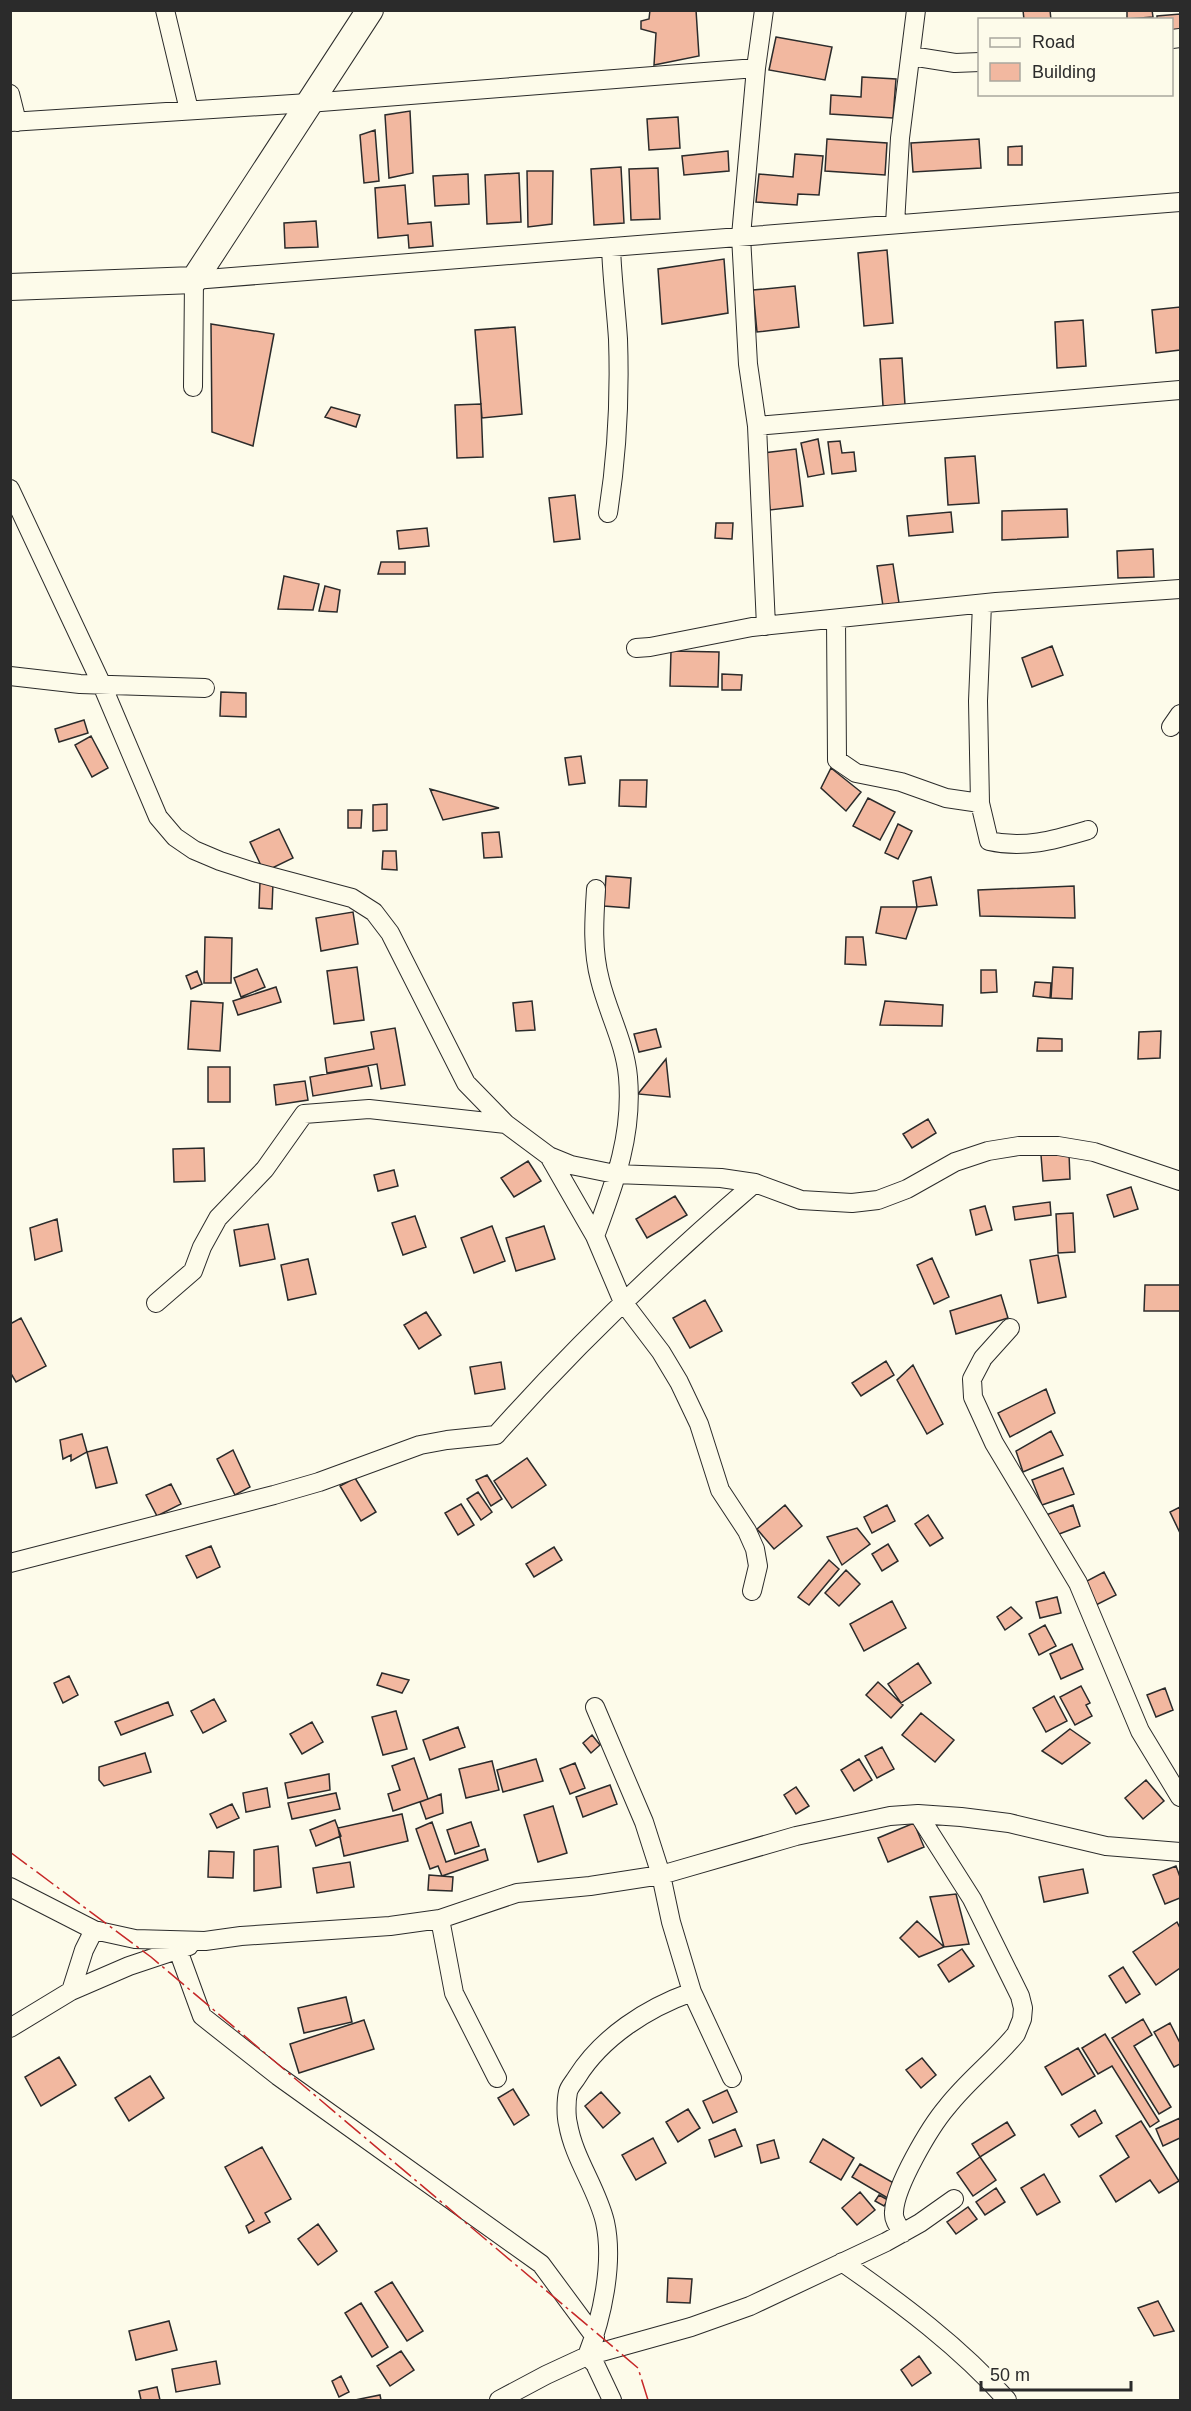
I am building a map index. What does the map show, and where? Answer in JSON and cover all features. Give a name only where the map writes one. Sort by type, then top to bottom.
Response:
[{"type":"street","points":[[165,10],[189,110]]},
{"type":"street","points":[[193,387],[194,280],[370,10]]},
{"type":"street","points":[[764,10],[756,68],[741,237],[747,364],[757,426],[766,626]]},
{"type":"street","points":[[895,224],[900,138],[916,10]]},
{"type":"street","points":[[911,56],[955,63],[978,62]]},
{"type":"street","points":[[10,94],[14,122],[308,103],[756,68]]},
{"type":"street","points":[[10,287],[194,280],[1180,202]]},
{"type":"street","points":[[608,513],[614,464],[618,380],[618,340],[610,247]]},
{"type":"street","points":[[757,426],[1180,390]]},
{"type":"street","points":[[10,489],[102,685],[158,817],[175,837],[194,850],[254,872],[352,898],[374,912],[390,933],[466,1083],[506,1124],[549,1156],[571,1165],[615,1174],[678,1175],[755,1183],[801,1200],[852,1203],[878,1200],[907,1189],[955,1162],[988,1151],[1019,1146],[1058,1146],[1094,1152],[1180,1181]]},
{"type":"street","points":[[636,648],[744,628],[982,604],[1180,589]]},
{"type":"street","points":[[982,604],[978,701],[980,803],[989,841],[1007,845],[1035,844],[1088,830]]},
{"type":"street","points":[[836,619],[837,760],[856,773],[901,782],[946,798],[980,803]]},
{"type":"street","points":[[10,676],[102,685],[205,688]]},
{"type":"street","points":[[595,1236],[625,1145],[629,1113],[628,1076],[624,1052],[606,1001],[595,954],[596,889]]},
{"type":"street","points":[[156,1303],[193,1271],[202,1247],[218,1218],[265,1169],[304,1114],[369,1109],[506,1124]]},
{"type":"street","points":[[549,1156],[595,1236],[623,1302],[661,1352],[679,1382],[699,1424],[720,1490],[747,1531],[755,1549],[758,1566],[752,1591]]},
{"type":"street","points":[[10,1563],[274,1495],[319,1482],[420,1445],[496,1435],[542,1384],[623,1302],[755,1183]]},
{"type":"street","points":[[1010,1328],[983,1358],[972,1379],[973,1397],[994,1443],[1078,1583],[1140,1731],[1180,1797]]},
{"type":"street","points":[[595,1707],[631,1788],[661,1875],[671,1922],[692,1992],[732,2078]]},
{"type":"street","points":[[903,2233],[894,2213],[899,2193],[915,2158],[947,2107],[1016,2034],[1022,2019],[1023,2008],[1001,1956],[972,1899],[918,1814]]},
{"type":"street","points":[[10,2028],[70,1991],[120,1970],[205,1941],[241,1935],[390,1926],[440,1919],[517,1893],[590,1886],[661,1875],[848,1823],[890,1816],[918,1814],[1009,1823],[1106,1846],[1180,1852]]},
{"type":"street","points":[[10,1887],[94,1930],[135,1939],[205,1941]]},
{"type":"street","points":[[440,1919],[454,1993],[497,2078]]},
{"type":"street","points":[[70,1991],[94,1930]]},
{"type":"street","points":[[178,1950],[202,2016],[278,2076],[542,2264],[595,2337]]},
{"type":"street","points":[[587,2356],[595,2337],[605,2286],[607,2250],[605,2223],[593,2188],[579,2159],[568,2124],[568,2091],[587,2060],[633,2021],[655,2007],[692,1992]]},
{"type":"street","points":[[499,2400],[587,2356],[691,2327],[750,2306],[903,2233],[954,2199]]},
{"type":"street","points":[[842,2262],[932,2330],[988,2379],[1008,2400]]},
{"type":"street","points":[[587,2356],[595,2364],[612,2400]]},
{"type":"building","points":[[650,10],[696,10],[699,56],[654,65],[656,33],[641,29],[641,21],[649,19]]},
{"type":"building","points":[[1023,10],[1050,10],[1051,18],[1024,18]]},
{"type":"building","points":[[1127,10],[1152,10],[1153,17],[1127,18]]},
{"type":"building","points":[[1180,14],[1180,35],[1173,36],[1173,18],[1157,18],[1157,16]]},
{"type":"building","points":[[776,37],[832,47],[825,80],[769,70]]},
{"type":"building","points":[[862,77],[896,79],[893,118],[830,114],[831,95],[861,97]]},
{"type":"building","points":[[410,111],[413,173],[389,178],[385,115]]},
{"type":"building","points":[[678,117],[680,148],[649,150],[647,119]]},
{"type":"building","points":[[375,130],[379,181],[364,183],[360,135]]},
{"type":"building","points":[[827,139],[887,143],[885,175],[825,171]]},
{"type":"building","points":[[979,139],[981,168],[913,172],[911,143]]},
{"type":"building","points":[[1022,146],[1022,165],[1008,165],[1008,147]]},
{"type":"building","points":[[728,151],[729,171],[684,175],[682,156]]},
{"type":"building","points":[[795,154],[823,156],[819,195],[798,194],[797,205],[756,202],[759,174],[793,177]]},
{"type":"building","points":[[621,167],[624,223],[594,225],[591,169]]},
{"type":"building","points":[[658,168],[660,219],[631,220],[629,169]]},
{"type":"building","points":[[527,171],[553,171],[552,224],[528,227]]},
{"type":"building","points":[[519,173],[521,222],[487,224],[485,175]]},
{"type":"building","points":[[468,174],[469,204],[435,206],[433,176]]},
{"type":"building","points":[[405,185],[408,224],[431,222],[433,246],[409,248],[408,235],[378,238],[375,188]]},
{"type":"building","points":[[316,221],[318,247],[285,248],[284,223]]},
{"type":"building","points":[[887,250],[893,323],[864,326],[858,253]]},
{"type":"building","points":[[724,259],[728,313],[662,324],[658,269]]},
{"type":"building","points":[[795,286],[799,327],[757,332],[753,290]]},
{"type":"building","points":[[1180,307],[1180,350],[1156,353],[1152,310]]},
{"type":"building","points":[[1083,320],[1086,366],[1057,368],[1055,322]]},
{"type":"building","points":[[211,324],[274,334],[253,446],[212,432]]},
{"type":"building","points":[[515,327],[522,414],[482,418],[475,330]]},
{"type":"building","points":[[902,358],[905,405],[883,406],[880,359]]},
{"type":"building","points":[[481,404],[483,457],[457,458],[455,405]]},
{"type":"building","points":[[331,407],[360,415],[356,427],[325,417]]},
{"type":"building","points":[[818,439],[824,474],[808,477],[801,443]]},
{"type":"building","points":[[840,441],[842,453],[854,452],[856,471],[832,474],[828,442]]},
{"type":"building","points":[[796,449],[803,506],[770,510],[763,453]]},
{"type":"building","points":[[975,456],[979,503],[948,505],[945,458]]},
{"type":"building","points":[[575,495],[580,539],[554,542],[549,498]]},
{"type":"building","points":[[1067,509],[1068,537],[1002,540],[1002,511]]},
{"type":"building","points":[[951,512],[953,532],[909,536],[907,516]]},
{"type":"building","points":[[716,523],[733,523],[732,539],[715,538]]},
{"type":"building","points":[[427,528],[429,546],[399,549],[397,531]]},
{"type":"building","points":[[1153,549],[1154,577],[1118,578],[1117,551]]},
{"type":"building","points":[[381,562],[405,562],[405,574],[378,574]]},
{"type":"building","points":[[893,564],[899,603],[883,606],[877,566]]},
{"type":"building","points":[[284,576],[319,584],[313,610],[278,609]]},
{"type":"building","points":[[325,586],[340,590],[337,612],[319,611]]},
{"type":"building","points":[[1052,646],[1063,675],[1032,687],[1022,658]]},
{"type":"building","points":[[671,651],[719,652],[718,687],[670,686]]},
{"type":"building","points":[[722,674],[742,675],[741,690],[722,690]]},
{"type":"building","points":[[221,692],[246,693],[246,717],[220,716]]},
{"type":"building","points":[[84,720],[88,733],[59,742],[55,729]]},
{"type":"building","points":[[91,736],[108,768],[92,777],[75,745]]},
{"type":"building","points":[[581,756],[585,783],[569,785],[565,758]]},
{"type":"building","points":[[831,768],[861,792],[846,811],[821,788]]},
{"type":"building","points":[[620,780],[647,780],[646,807],[619,806]]},
{"type":"building","points":[[430,789],[499,808],[443,820]]},
{"type":"building","points":[[868,798],[895,812],[880,840],[853,826]]},
{"type":"building","points":[[387,804],[387,830],[373,831],[373,805]]},
{"type":"building","points":[[348,810],[362,810],[361,828],[348,828]]},
{"type":"building","points":[[898,824],[912,831],[898,859],[885,853]]},
{"type":"building","points":[[279,829],[293,858],[264,872],[250,842]]},
{"type":"building","points":[[499,832],[502,857],[484,858],[482,833]]},
{"type":"building","points":[[383,851],[396,851],[397,870],[382,869]]},
{"type":"building","points":[[606,876],[631,878],[629,908],[604,906]]},
{"type":"building","points":[[931,877],[937,905],[917,907],[913,881]]},
{"type":"building","points":[[260,882],[273,883],[272,909],[259,908]]},
{"type":"building","points":[[1074,886],[1075,918],[980,916],[978,890]]},
{"type":"building","points":[[881,907],[917,907],[906,939],[876,933]]},
{"type":"building","points":[[353,912],[358,944],[321,951],[316,918]]},
{"type":"building","points":[[205,937],[232,938],[231,983],[204,983]]},
{"type":"building","points":[[846,937],[863,937],[866,965],[845,964]]},
{"type":"building","points":[[357,967],[364,1020],[334,1024],[327,971]]},
{"type":"building","points":[[1053,967],[1073,968],[1072,999],[1051,998]]},
{"type":"building","points":[[257,969],[265,987],[241,997],[234,978]]},
{"type":"building","points":[[981,970],[996,970],[997,992],[981,993]]},
{"type":"building","points":[[197,971],[202,984],[191,989],[186,976]]},
{"type":"building","points":[[1035,982],[1051,983],[1050,998],[1033,996]]},
{"type":"building","points":[[276,987],[281,1002],[238,1015],[233,1001]]},
{"type":"building","points":[[191,1001],[223,1003],[220,1051],[188,1049]]},
{"type":"building","points":[[532,1001],[535,1030],[516,1031],[513,1003]]},
{"type":"building","points":[[885,1001],[943,1005],[942,1026],[880,1025]]},
{"type":"building","points":[[395,1028],[405,1085],[381,1089],[377,1064],[327,1073],[325,1058],[374,1049],[371,1032]]},
{"type":"building","points":[[656,1029],[661,1047],[639,1052],[634,1034]]},
{"type":"building","points":[[1161,1031],[1160,1058],[1138,1059],[1139,1032]]},
{"type":"building","points":[[1038,1038],[1062,1039],[1062,1051],[1037,1051]]},
{"type":"building","points":[[666,1059],[670,1097],[638,1094]]},
{"type":"building","points":[[368,1066],[372,1086],[313,1096],[310,1077]]},
{"type":"building","points":[[208,1067],[230,1067],[230,1102],[208,1102]]},
{"type":"building","points":[[305,1081],[308,1100],[276,1105],[274,1085]]},
{"type":"building","points":[[928,1119],[936,1133],[912,1148],[903,1134]]},
{"type":"building","points":[[204,1148],[205,1181],[174,1182],[173,1149]]},
{"type":"building","points":[[1069,1153],[1070,1179],[1043,1181],[1041,1155]]},
{"type":"building","points":[[528,1161],[541,1181],[514,1197],[501,1178]]},
{"type":"building","points":[[394,1170],[398,1186],[378,1191],[374,1175]]},
{"type":"building","points":[[1131,1187],[1138,1209],[1114,1217],[1107,1195]]},
{"type":"building","points":[[675,1196],[687,1215],[647,1238],[636,1219]]},
{"type":"building","points":[[1050,1202],[1051,1215],[1015,1220],[1013,1207]]},
{"type":"building","points":[[985,1206],[992,1230],[976,1235],[970,1210]]},
{"type":"building","points":[[1073,1213],[1075,1252],[1058,1253],[1056,1214]]},
{"type":"building","points":[[415,1216],[426,1247],[403,1255],[392,1223]]},
{"type":"building","points":[[57,1219],[62,1251],[35,1260],[30,1228]]},
{"type":"building","points":[[268,1224],[275,1259],[240,1266],[234,1230]]},
{"type":"building","points":[[492,1226],[505,1261],[474,1273],[461,1238]]},
{"type":"building","points":[[544,1226],[555,1259],[516,1271],[506,1238]]},
{"type":"building","points":[[1058,1255],[1066,1297],[1038,1303],[1030,1260]]},
{"type":"building","points":[[932,1258],[949,1297],[934,1304],[917,1265]]},
{"type":"building","points":[[308,1259],[316,1294],[288,1300],[281,1265]]},
{"type":"building","points":[[1145,1285],[1180,1285],[1180,1311],[1144,1311]]},
{"type":"building","points":[[1001,1295],[1008,1318],[956,1334],[950,1311]]},
{"type":"building","points":[[705,1300],[722,1331],[690,1348],[673,1318]]},
{"type":"building","points":[[426,1312],[441,1335],[419,1349],[404,1325]]},
{"type":"building","points":[[21,1318],[46,1366],[16,1382],[10,1372],[10,1324]]},
{"type":"building","points":[[886,1361],[894,1375],[861,1396],[852,1383]]},
{"type":"building","points":[[501,1362],[505,1389],[475,1394],[470,1367]]},
{"type":"building","points":[[913,1365],[943,1424],[927,1434],[897,1380]]},
{"type":"building","points":[[1046,1389],[1055,1413],[1010,1437],[998,1413]]},
{"type":"building","points":[[1051,1431],[1063,1455],[1023,1472],[1016,1451]]},
{"type":"building","points":[[82,1434],[87,1452],[71,1461],[71,1455],[63,1459],[60,1440]]},
{"type":"building","points":[[107,1447],[117,1483],[96,1488],[87,1452]]},
{"type":"building","points":[[233,1450],[250,1487],[235,1495],[217,1459]]},
{"type":"building","points":[[527,1458],[546,1485],[512,1508],[494,1481]]},
{"type":"building","points":[[1063,1468],[1074,1494],[1042,1505],[1032,1480]]},
{"type":"building","points":[[487,1475],[502,1499],[491,1506],[476,1480]]},
{"type":"building","points":[[355,1478],[376,1512],[361,1521],[340,1486]]},
{"type":"building","points":[[171,1484],[181,1504],[157,1516],[146,1495]]},
{"type":"building","points":[[478,1492],[492,1512],[481,1520],[467,1499]]},
{"type":"building","points":[[461,1504],[474,1525],[458,1535],[445,1513]]},
{"type":"building","points":[[785,1505],[802,1526],[774,1549],[757,1529]]},
{"type":"building","points":[[887,1505],[895,1521],[872,1533],[864,1517]]},
{"type":"building","points":[[1073,1505],[1080,1526],[1054,1536],[1046,1515]]},
{"type":"building","points":[[1180,1507],[1180,1533],[1170,1512]]},
{"type":"building","points":[[928,1515],[943,1538],[930,1546],[915,1524]]},
{"type":"building","points":[[857,1528],[870,1544],[842,1565],[827,1537]]},
{"type":"building","points":[[888,1544],[898,1561],[882,1571],[872,1554]]},
{"type":"building","points":[[211,1546],[220,1567],[197,1578],[186,1556]]},
{"type":"building","points":[[554,1547],[562,1560],[534,1577],[526,1564]]},
{"type":"building","points":[[829,1560],[839,1569],[809,1605],[798,1597]]},
{"type":"building","points":[[846,1570],[860,1584],[839,1606],[825,1593]]},
{"type":"building","points":[[1104,1572],[1116,1595],[1096,1605],[1085,1582]]},
{"type":"building","points":[[1057,1597],[1061,1613],[1040,1618],[1036,1602]]},
{"type":"building","points":[[892,1601],[906,1628],[864,1651],[850,1624]]},
{"type":"building","points":[[1011,1607],[1022,1618],[1005,1630],[997,1617]]},
{"type":"building","points":[[1045,1625],[1056,1646],[1039,1655],[1029,1634]]},
{"type":"building","points":[[1072,1644],[1083,1669],[1061,1679],[1050,1654]]},
{"type":"building","points":[[918,1663],[931,1683],[901,1703],[888,1684]]},
{"type":"building","points":[[382,1673],[409,1680],[402,1693],[377,1685]]},
{"type":"building","points":[[69,1676],[78,1695],[63,1703],[54,1683]]},
{"type":"building","points":[[878,1682],[903,1705],[891,1718],[866,1695]]},
{"type":"building","points":[[1081,1686],[1090,1703],[1086,1705],[1092,1716],[1075,1725],[1060,1697]]},
{"type":"building","points":[[1165,1688],[1173,1710],[1156,1717],[1147,1695]]},
{"type":"building","points":[[1054,1696],[1067,1721],[1046,1732],[1033,1708]]},
{"type":"building","points":[[214,1699],[226,1721],[203,1733],[191,1711]]},
{"type":"building","points":[[168,1702],[173,1715],[121,1735],[115,1722]]},
{"type":"building","points":[[396,1711],[407,1749],[383,1755],[372,1717]]},
{"type":"building","points":[[921,1713],[954,1740],[935,1762],[902,1735]]},
{"type":"building","points":[[312,1722],[323,1742],[302,1754],[290,1734]]},
{"type":"building","points":[[458,1727],[465,1747],[430,1760],[423,1740]]},
{"type":"building","points":[[1070,1729],[1090,1743],[1062,1764],[1042,1751]]},
{"type":"building","points":[[592,1735],[600,1745],[591,1753],[583,1743]]},
{"type":"building","points":[[882,1747],[894,1769],[877,1778],[865,1756]]},
{"type":"building","points":[[145,1753],[151,1772],[104,1786],[99,1780],[99,1767]]},
{"type":"building","points":[[414,1758],[428,1799],[393,1811],[388,1794],[400,1790],[392,1766]]},
{"type":"building","points":[[536,1759],[543,1781],[503,1792],[497,1770]]},
{"type":"building","points":[[859,1759],[872,1780],[854,1791],[841,1770]]},
{"type":"building","points":[[492,1761],[499,1790],[466,1798],[459,1769]]},
{"type":"building","points":[[575,1763],[585,1788],[570,1794],[560,1769]]},
{"type":"building","points":[[329,1774],[330,1790],[288,1798],[285,1783]]},
{"type":"building","points":[[1146,1780],[1164,1801],[1143,1819],[1125,1798]]},
{"type":"building","points":[[610,1785],[617,1804],[583,1817],[576,1797]]},
{"type":"building","points":[[796,1787],[809,1806],[796,1814],[784,1795]]},
{"type":"building","points":[[267,1788],[270,1807],[246,1812],[243,1793]]},
{"type":"building","points":[[336,1793],[340,1809],[292,1819],[288,1803]]},
{"type":"building","points":[[441,1794],[443,1813],[426,1819],[420,1802]]},
{"type":"building","points":[[232,1804],[239,1818],[217,1828],[210,1814]]},
{"type":"building","points":[[553,1806],[567,1853],[538,1862],[524,1815]]},
{"type":"building","points":[[402,1814],[408,1841],[344,1856],[338,1828]]},
{"type":"building","points":[[335,1820],[341,1836],[316,1846],[310,1830]]},
{"type":"building","points":[[432,1822],[446,1862],[485,1849],[488,1860],[442,1876],[438,1866],[430,1869],[416,1829]]},
{"type":"building","points":[[471,1822],[479,1846],[455,1854],[447,1830]]},
{"type":"building","points":[[914,1823],[924,1847],[888,1862],[878,1838]]},
{"type":"building","points":[[278,1846],[281,1887],[254,1891],[254,1850]]},
{"type":"building","points":[[209,1851],[234,1852],[233,1878],[208,1877]]},
{"type":"building","points":[[350,1862],[354,1887],[317,1893],[313,1868]]},
{"type":"building","points":[[1176,1866],[1180,1877],[1180,1898],[1165,1904],[1153,1875]]},
{"type":"building","points":[[1083,1869],[1088,1893],[1044,1902],[1039,1877]]},
{"type":"building","points":[[429,1875],[453,1877],[452,1891],[428,1890]]},
{"type":"building","points":[[956,1894],[969,1944],[944,1947],[930,1897]]},
{"type":"building","points":[[917,1921],[944,1947],[919,1957],[900,1938]]},
{"type":"building","points":[[1177,1922],[1180,1928],[1180,1968],[1156,1985],[1133,1952]]},
{"type":"building","points":[[962,1949],[974,1966],[949,1982],[938,1965]]},
{"type":"building","points":[[1123,1967],[1140,1994],[1126,2003],[1109,1976]]},
{"type":"building","points":[[346,1997],[352,2022],[304,2033],[298,2008]]},
{"type":"building","points":[[1143,2019],[1152,2035],[1134,2046],[1171,2107],[1159,2114],[1112,2038]]},
{"type":"building","points":[[364,2020],[374,2049],[299,2073],[290,2044]]},
{"type":"building","points":[[1170,2023],[1180,2043],[1180,2064],[1174,2067],[1154,2032]]},
{"type":"building","points":[[1105,2034],[1159,2121],[1150,2127],[1112,2066],[1098,2074],[1082,2048]]},
{"type":"building","points":[[1078,2048],[1095,2076],[1062,2095],[1045,2067]]},
{"type":"building","points":[[59,2057],[76,2085],[41,2106],[25,2077]]},
{"type":"building","points":[[922,2058],[936,2075],[921,2088],[906,2070]]},
{"type":"building","points":[[150,2076],[164,2098],[129,2121],[115,2098]]},
{"type":"building","points":[[513,2089],[529,2115],[514,2125],[498,2098]]},
{"type":"building","points":[[727,2090],[737,2112],[713,2123],[703,2101]]},
{"type":"building","points":[[601,2092],[620,2113],[603,2128],[585,2106]]},
{"type":"building","points":[[688,2109],[700,2128],[678,2142],[666,2122]]},
{"type":"building","points":[[1095,2110],[1102,2123],[1079,2137],[1071,2125]]},
{"type":"building","points":[[1180,2118],[1180,2138],[1163,2146],[1156,2129]]},
{"type":"building","points":[[1141,2121],[1179,2181],[1159,2193],[1150,2180],[1116,2202],[1100,2176],[1129,2157],[1116,2136]]},
{"type":"building","points":[[1007,2122],[1015,2135],[980,2157],[972,2144]]},
{"type":"building","points":[[735,2129],[742,2146],[715,2157],[709,2140]]},
{"type":"building","points":[[653,2138],[666,2163],[636,2180],[622,2155]]},
{"type":"building","points":[[823,2139],[854,2158],[841,2180],[810,2162]]},
{"type":"building","points":[[774,2140],[779,2158],[761,2163],[757,2145]]},
{"type":"building","points":[[262,2147],[291,2199],[265,2213],[270,2222],[249,2233],[246,2226],[254,2221],[225,2167]]},
{"type":"building","points":[[980,2157],[996,2180],[973,2196],[957,2173]]},
{"type":"building","points":[[860,2164],[899,2186],[891,2200],[852,2177]]},
{"type":"building","points":[[1044,2174],[1060,2202],[1037,2215],[1021,2188]]},
{"type":"building","points":[[996,2188],[1005,2202],[985,2215],[976,2202]]},
{"type":"building","points":[[860,2192],[875,2210],[857,2225],[842,2208]]},
{"type":"building","points":[[879,2195],[888,2200],[884,2206],[875,2201]]},
{"type":"building","points":[[968,2207],[977,2219],[956,2234],[947,2222]]},
{"type":"building","points":[[318,2224],[337,2251],[318,2265],[298,2239]]},
{"type":"building","points":[[668,2278],[692,2279],[690,2303],[667,2302]]},
{"type":"building","points":[[392,2282],[423,2331],[407,2341],[375,2292]]},
{"type":"building","points":[[1158,2301],[1174,2331],[1154,2336],[1138,2308]]},
{"type":"building","points":[[361,2303],[388,2347],[372,2357],[345,2313]]},
{"type":"building","points":[[169,2321],[177,2350],[136,2360],[129,2331]]},
{"type":"building","points":[[401,2351],[414,2370],[390,2386],[377,2366]]},
{"type":"building","points":[[919,2356],[931,2373],[912,2386],[901,2370]]},
{"type":"building","points":[[216,2361],[220,2384],[176,2392],[172,2369]]},
{"type":"building","points":[[341,2376],[349,2392],[339,2397],[332,2381]]},
{"type":"building","points":[[157,2387],[160,2400],[141,2400],[139,2391]]},
{"type":"building","points":[[380,2395],[381,2400],[355,2400]]},
{"type":"power","points":[[10,1852],[151,1957],[638,2368],[648,2400]]}]
